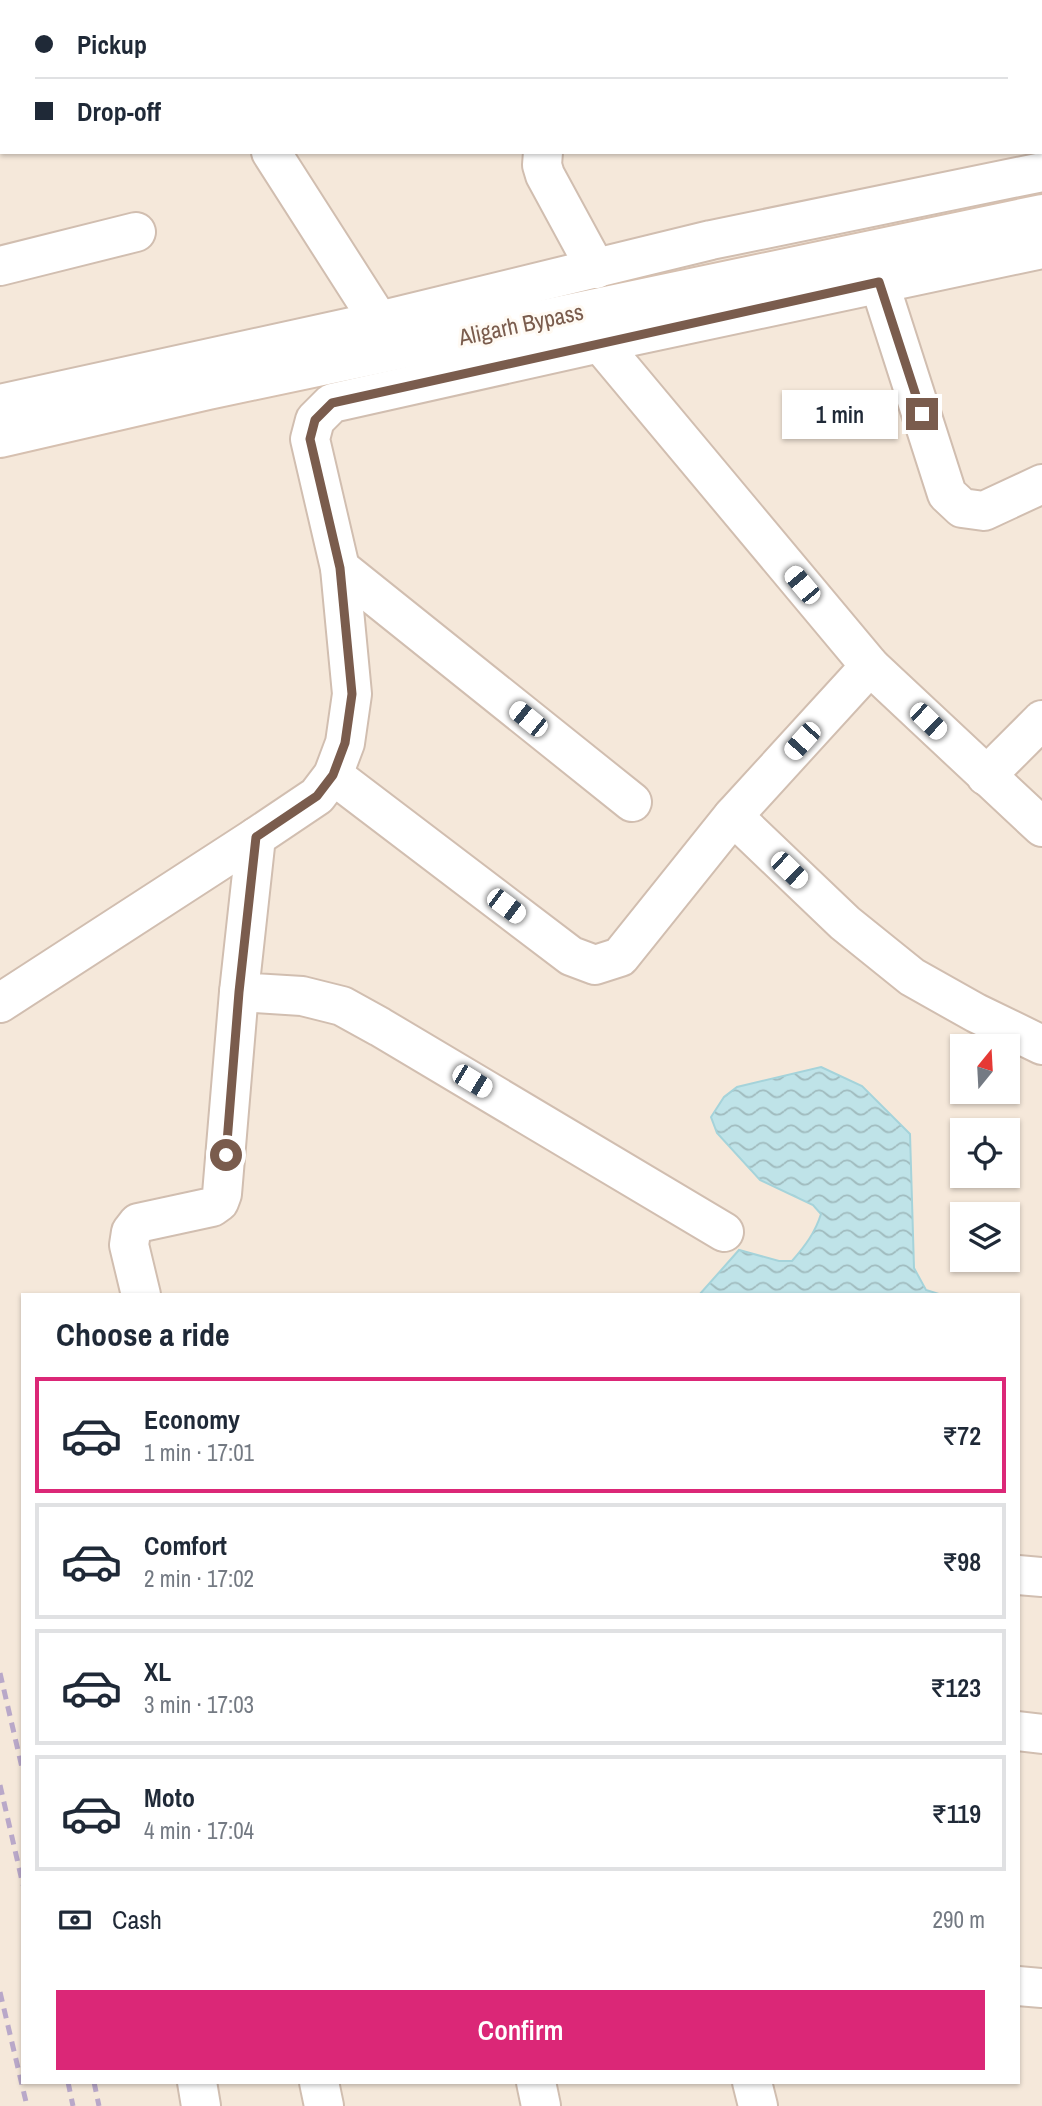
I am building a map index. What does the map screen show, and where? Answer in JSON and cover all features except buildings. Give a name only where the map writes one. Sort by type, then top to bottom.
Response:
[{"type":"street","points":[[272,154],[379,321]]},
{"type":"street","points":[[543,154],[545,175],[596,269]]},
{"type":"street","points":[[0,404],[379,321],[711,240],[1042,172]]},
{"type":"street","name":"Aligarh Bypass","points":[[0,438],[208,390],[1042,214]]},
{"type":"street","points":[[0,266],[136,232]]},
{"type":"street","points":[[0,1003],[317,796],[333,775],[345,743],[352,694],[340,568],[310,439],[315,420],[332,403],[879,282],[1042,249]]},
{"type":"street","points":[[879,282],[947,494],[962,508],[984,511],[1042,484]]},
{"type":"street","points":[[600,343],[870,666],[1042,827]]},
{"type":"street","points":[[340,568],[632,802]]},
{"type":"street","points":[[333,775],[571,956],[594,965],[620,957],[733,816],[870,666]]},
{"type":"street","points":[[986,776],[1042,720]]},
{"type":"street","points":[[733,816],[845,923],[912,976],[976,1013],[1042,1045]]},
{"type":"street","points":[[141,1293],[129,1245],[131,1232],[138,1223],[212,1207],[219,1202],[222,1194],[239,992],[256,837]]},
{"type":"street","points":[[239,992],[302,996],[342,1006],[724,1232]]},
{"type":"street","points":[[1020,1575],[1042,1577]]},
{"type":"street","points":[[1020,1731],[1042,1734]]},
{"type":"street","points":[[1020,1986],[1042,1988]]},
{"type":"street","points":[[197,2084],[201,2106]]},
{"type":"street","points":[[319,2084],[324,2106]]},
{"type":"street","points":[[536,2084],[541,2106]]},
{"type":"street","points":[[752,2084],[758,2106]]},
{"type":"shaded area","points":[[0,154],[1042,154],[1042,2106],[0,2106]]},
{"type":"water","points":[[821,1067],[862,1086],[910,1134],[914,1268],[926,1290],[936,1293],[701,1293],[739,1250],[779,1261],[792,1261],[809,1239],[821,1214],[813,1205],[760,1180],[717,1133],[711,1117],[724,1097],[737,1087]]},
{"type":"railway","points":[[0,1673],[21,1763]]},
{"type":"railway","points":[[0,1785],[21,1876]]},
{"type":"railway","points":[[0,1992],[21,2081]]},
{"type":"railway","points":[[22,2084],[27,2106]]},
{"type":"railway","points":[[68,2084],[73,2106]]},
{"type":"railway","points":[[94,2084],[99,2106]]},
{"type":"route","points":[[226,1155],[239,992],[256,837],[306,805],[317,796],[333,775],[345,743],[352,694],[340,568],[310,439],[315,420],[332,403],[879,282],[922,414]]}]
